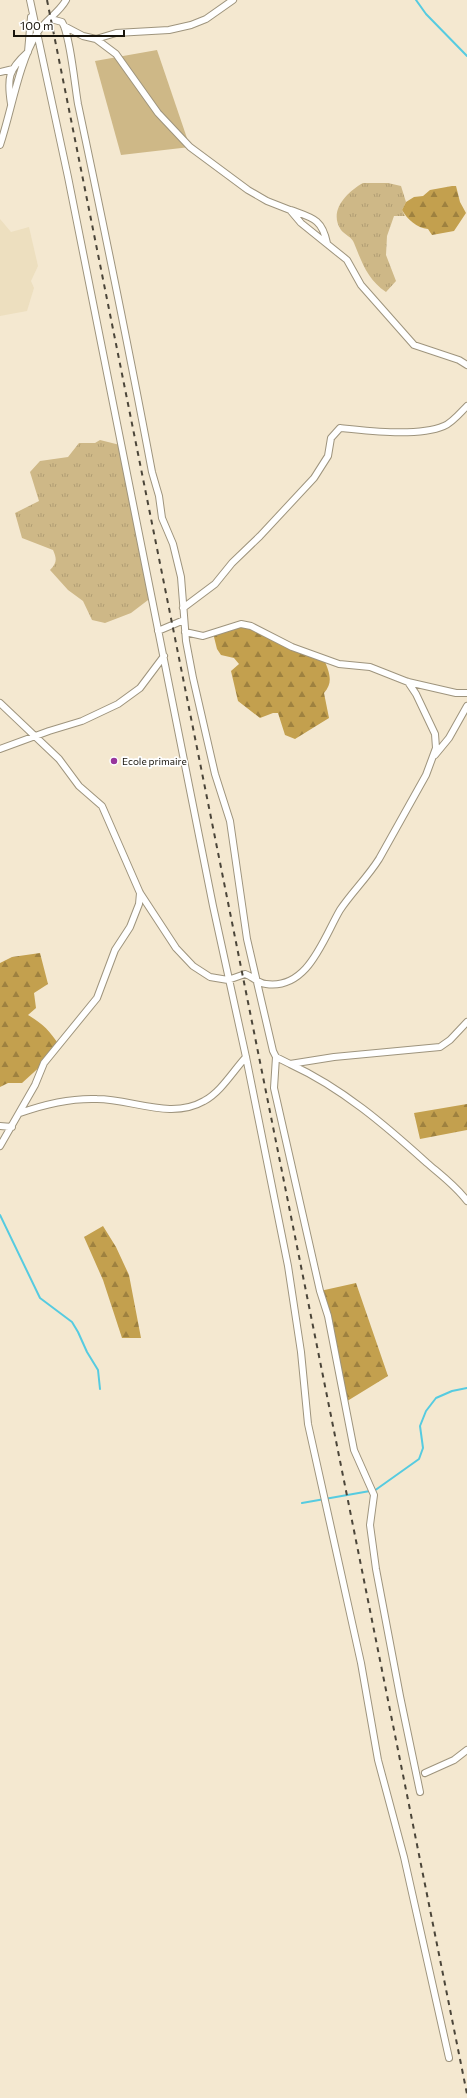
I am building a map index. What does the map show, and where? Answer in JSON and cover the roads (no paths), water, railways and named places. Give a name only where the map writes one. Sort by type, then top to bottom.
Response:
[{"type":"street","points":[[12,107],[9,76],[15,64],[28,52],[38,32],[51,19],[66,0]]},
{"type":"street","points":[[96,39],[116,34],[169,30],[191,25],[206,19],[233,0]]},
{"type":"street","points":[[30,2],[38,32],[130,497],[164,656],[228,980],[246,1057],[288,1266],[308,1424],[361,1663],[378,1760],[404,1857],[449,2058]]},
{"type":"street","points":[[0,145],[28,52],[32,27],[30,2]]},
{"type":"street","points":[[51,19],[62,22],[64,26],[83,36],[96,39],[116,54],[158,113],[190,147],[248,190],[267,201],[320,223],[324,229],[327,243]]},
{"type":"street","points":[[64,26],[73,80],[122,314],[152,472],[159,496],[162,518],[173,544],[181,577],[184,620],[193,678],[216,774],[230,822],[237,881],[255,981],[276,1057],[274,1088],[317,1278],[328,1316],[354,1450],[374,1495],[370,1525],[376,1569],[420,1792]]},
{"type":"street","points":[[0,72],[13,69]]},
{"type":"street","points":[[290,210],[301,224],[347,260],[361,285],[414,345],[459,360],[467,365]]},
{"type":"street","points":[[183,608],[215,584],[232,563],[260,536],[314,478],[328,456],[332,438],[340,428],[367,431],[412,432],[445,426],[467,406]]},
{"type":"street","points":[[158,631],[184,620]]},
{"type":"street","points":[[186,632],[203,636],[241,624],[251,626],[292,648],[339,664],[370,667],[408,682],[456,693],[467,693]]},
{"type":"street","points":[[0,749],[49,731],[82,721],[118,704],[140,688],[164,656]]},
{"type":"street","points":[[0,703],[59,759],[89,796],[102,806],[140,893],[176,948],[193,966],[210,977],[228,980],[244,974],[255,981],[267,984],[283,983],[297,977],[308,967],[347,900],[368,876],[379,859],[423,782],[434,756],[437,741],[416,694],[408,682]]},
{"type":"street","points":[[434,756],[449,738],[467,706]]},
{"type":"street","points":[[0,1146],[35,1085],[44,1063],[97,998],[115,950],[130,928],[135,916],[139,904],[140,893]]},
{"type":"street","points":[[290,1064],[334,1057],[440,1047],[450,1040],[467,1022]]},
{"type":"street","points":[[20,1113],[55,1102],[96,1099],[119,1100],[149,1108],[191,1107],[205,1101],[217,1091],[246,1057]]},
{"type":"street","points":[[276,1057],[346,1096],[380,1122],[456,1188],[467,1201]]},
{"type":"street","points":[[0,1126],[12,1127]]},
{"type":"street","points":[[425,1773],[454,1760],[467,1750]]},
{"type":"waterway","points":[[416,0],[426,14],[467,56]]},
{"type":"waterway","points":[[0,1215],[40,1298],[72,1322],[78,1332],[87,1352],[98,1370],[100,1389]]},
{"type":"waterway","points":[[374,1491],[419,1459],[423,1448],[420,1426],[426,1411],[436,1398],[452,1391],[467,1388]]},
{"type":"waterway","points":[[302,1503],[370,1491]]},
{"type":"railway","points":[[47,0],[467,2094]]},
{"type":"place","name":"Ecole primaire","points":[[114,761]]}]
